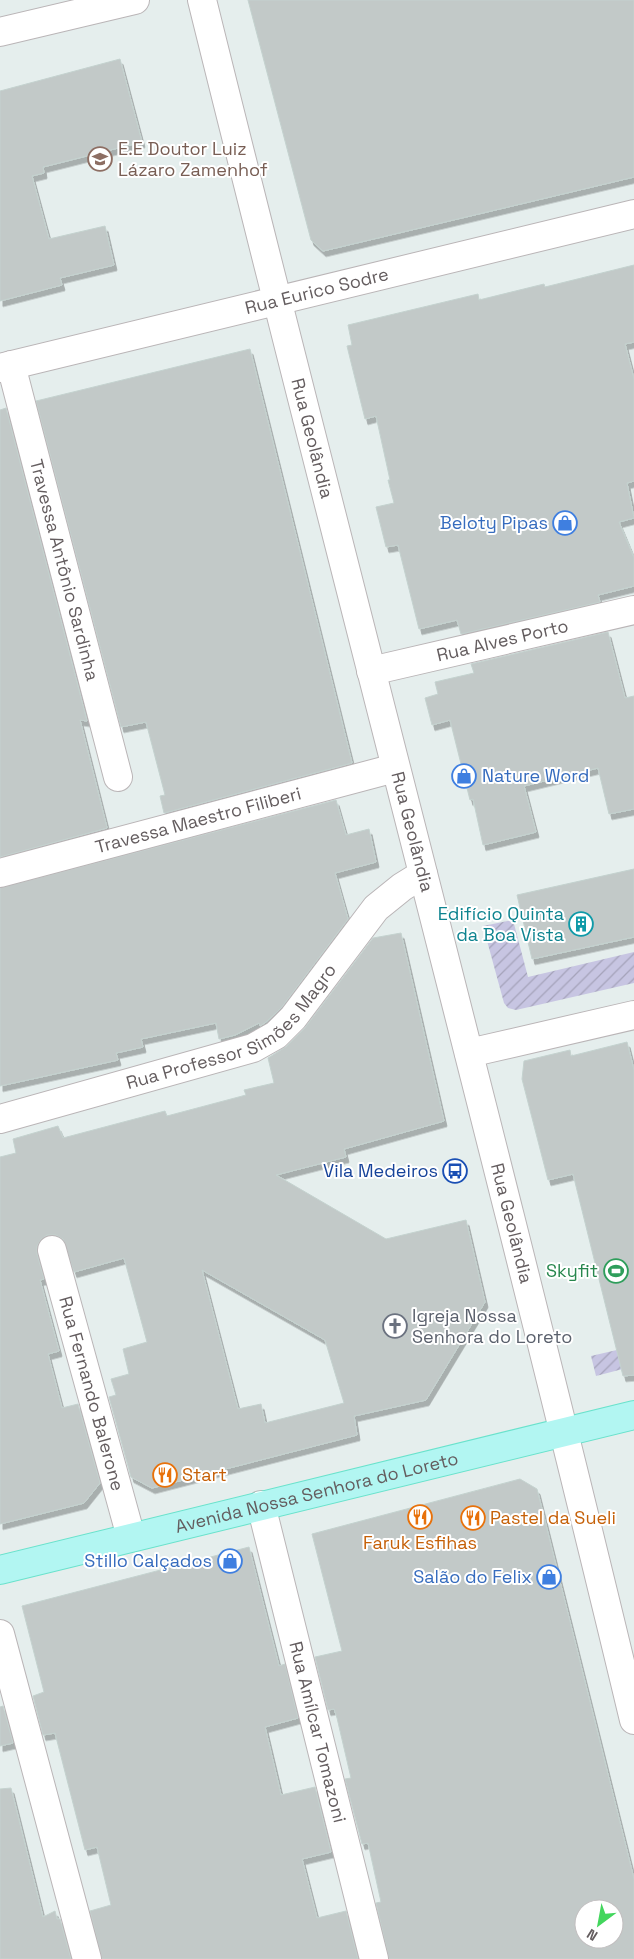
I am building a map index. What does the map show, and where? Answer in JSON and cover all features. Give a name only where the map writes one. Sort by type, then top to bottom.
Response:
[{"type":"main road","name":"Avenida Nossa Senhora do Loreto","points":[[0,1570],[634,1414]]},
{"type":"street","points":[[0,32],[135,0]]},
{"type":"street","name":"Rua Geolândia","points":[[202,0],[276,301],[565,1431],[634,1720]]},
{"type":"street","name":"Rua Eurico Sodre","points":[[6,367],[634,214]]},
{"type":"street","name":"Travessa Antônio Sardinha","points":[[6,367],[118,777]]},
{"type":"street","name":"Rua Alves Porto","points":[[371,671],[634,610]]},
{"type":"street","name":"Travessa Maestro Filiberi","points":[[0,872],[395,768]]},
{"type":"street","name":"Rua Professor Simões Magro","points":[[0,1119],[253,1048],[276,1035],[293,1018],[376,908],[402,886],[423,874]]},
{"type":"street","points":[[468,1054],[634,1014]]},
{"type":"street","name":"Rua Fernando Balerone","points":[[52,1250],[131,1537]]},
{"type":"street","name":"Rua Amílcar Tomazoni","points":[[261,1505],[374,1959]]},
{"type":"street","points":[[0,1634],[87,1959]]},
{"type":"shaded area","points":[[513,920],[528,977],[634,952],[634,983],[516,1010],[508,1008],[504,1003],[483,926]]},
{"type":"shaded area","points":[[634,1346],[634,1366],[596,1376],[591,1356]]},
{"type":"building","points":[[248,0],[634,0],[634,177],[323,251],[311,240]]},
{"type":"building","points":[[120,59],[142,142],[43,167],[44,173],[32,176],[49,239],[105,226],[114,265],[60,278],[62,285],[0,301],[0,91]]},
{"type":"building","points":[[634,265],[634,342],[625,344],[634,379],[634,481],[627,483],[634,518],[619,522],[634,558],[634,586],[598,595],[600,602],[461,634],[457,620],[419,629],[398,545],[386,547],[376,507],[394,503],[376,416],[365,419],[347,346],[352,345],[348,325],[478,294],[479,300],[544,284],[545,287]]},
{"type":"building","points":[[250,349],[352,763],[164,813],[160,796],[165,795],[146,722],[121,727],[36,401]]},
{"type":"building","points":[[6,408],[87,721],[80,720],[107,828],[0,857],[0,410]]},
{"type":"building","points":[[608,632],[625,698],[634,696],[634,809],[609,814],[598,768],[524,786],[536,832],[483,845],[473,799],[470,800],[450,720],[432,725],[425,698],[438,694],[435,682],[474,673],[471,664]]},
{"type":"building","points":[[336,800],[346,835],[369,829],[376,862],[335,873],[348,919],[281,1008],[266,1022],[260,1026],[259,1023],[235,1035],[219,1039],[216,1023],[141,1039],[143,1047],[116,1053],[118,1060],[0,1086],[0,888]]},
{"type":"building","name":"Edifício Quinta da Boa Vista","points":[[634,869],[634,937],[532,959],[517,895]]},
{"type":"building","points":[[401,933],[444,1121],[344,1149],[346,1157],[276,1175],[386,1239],[466,1220],[485,1302],[426,1400],[354,1416],[357,1435],[152,1488],[131,1477],[109,1397],[116,1395],[111,1379],[129,1374],[123,1349],[147,1342],[124,1258],[74,1272],[63,1239],[56,1235],[47,1235],[41,1239],[37,1246],[37,1254],[44,1279],[40,1280],[59,1351],[48,1354],[62,1408],[78,1404],[100,1483],[84,1503],[0,1524],[0,1157],[16,1153],[13,1139],[58,1126],[63,1138],[165,1111],[167,1116],[246,1095],[244,1090],[274,1083],[268,1058],[287,1046],[304,1029],[373,938]],"holes":[[[202,1270],[325,1340],[344,1403],[265,1423],[261,1404],[238,1409]]]},
{"type":"building","points":[[627,1042],[634,1070],[634,1375],[623,1376],[573,1174],[548,1180],[522,1079],[524,1061],[570,1050],[571,1056]]},
{"type":"building","points":[[520,1479],[537,1489],[634,1879],[634,1959],[389,1959],[376,1903],[381,1902],[368,1843],[362,1844],[345,1779],[351,1778],[337,1718],[334,1709],[328,1710],[315,1657],[342,1651],[312,1534]]},
{"type":"building","points":[[249,1547],[279,1666],[285,1664],[298,1718],[265,1727],[281,1795],[315,1787],[331,1852],[302,1859],[317,1918],[346,1911],[358,1959],[102,1959],[90,1911],[111,1905],[97,1847],[85,1850],[55,1733],[43,1735],[33,1696],[44,1692],[22,1606]]},
{"type":"building","points":[[3,1706],[13,1743],[0,1746],[0,1707]]},
{"type":"building","points":[[11,1788],[43,1917],[55,1911],[57,1919],[60,1919],[71,1959],[0,1959],[0,1789]]},
{"type":"place","name":"E.E Doutor Luiz Lázaro Zamenhof","points":[[100,159]]},
{"type":"place","name":"Beloty Pipas","points":[[565,523]]},
{"type":"place","name":"Nature Word","points":[[464,776]]},
{"type":"place","name":"Edifício Quinta da Boa Vista","points":[[581,924]]},
{"type":"place","name":"Vila Medeiros","points":[[455,1171]]},
{"type":"place","name":"Skyfit","points":[[616,1271]]},
{"type":"place","name":"Igreja Nossa Senhora do Loreto","points":[[395,1326]]},
{"type":"place","name":"Start","points":[[165,1475]]},
{"type":"place","name":"Faruk Esfihas","points":[[420,1517]]},
{"type":"place","name":"Pastel da Sueli","points":[[473,1518]]},
{"type":"place","name":"Stillo Calçados","points":[[230,1561]]},
{"type":"place","name":"Salão do Felix","points":[[549,1577]]}]
